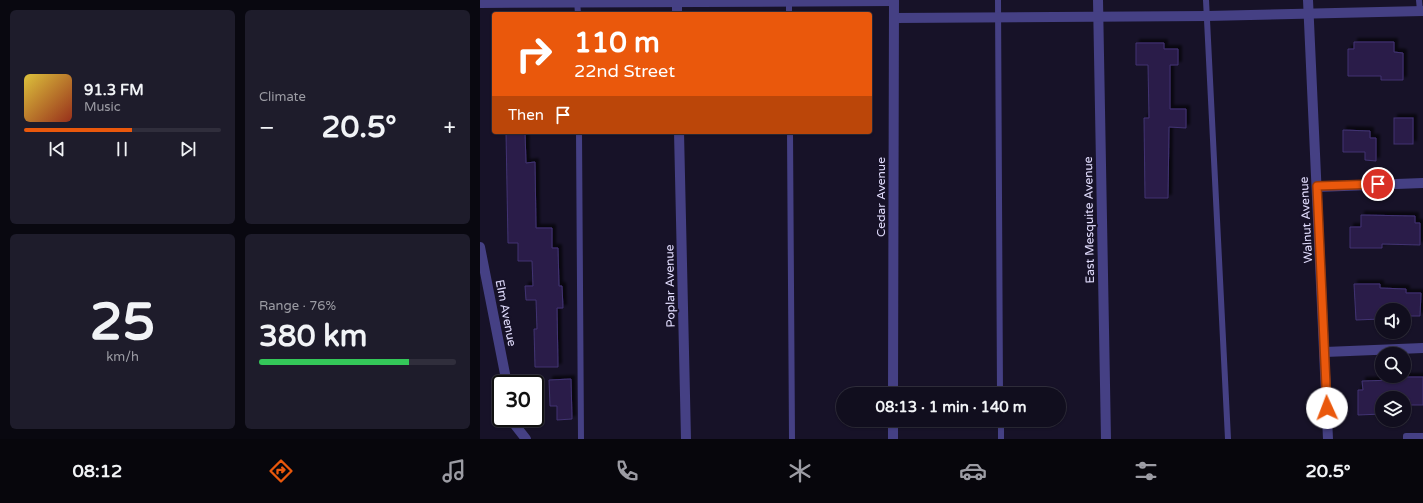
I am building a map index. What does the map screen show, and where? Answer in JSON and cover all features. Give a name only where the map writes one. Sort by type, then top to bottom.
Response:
[{"type":"street","points":[[480,3],[577,1],[894,0]]},
{"type":"street","name":"Cedar Avenue","points":[[893,387],[894,0]]},
{"type":"street","name":"East Mesquite Avenue","points":[[1098,0],[1106,439]]},
{"type":"street","name":"Walnut Avenue","points":[[1308,0],[1328,439]]},
{"type":"street","points":[[677,1],[677,12]]},
{"type":"street","points":[[895,18],[1206,16],[1421,11]]},
{"type":"street","name":"Poplar Avenue","points":[[679,134],[686,439]]},
{"type":"street","points":[[1317,186],[1423,183]]},
{"type":"street","name":"Elm Avenue","points":[[480,247],[505,375]]},
{"type":"street","points":[[1325,352],[1423,348]]},
{"type":"street","points":[[516,427],[525,439]]},
{"type":"street","points":[[893,427],[893,439]]},
{"type":"lane","points":[[998,0],[1000,387]]},
{"type":"lane","points":[[1206,0],[1228,439]]},
{"type":"lane","points":[[1420,0],[1421,11]]},
{"type":"lane","points":[[577,1],[578,12]]},
{"type":"lane","points":[[789,1],[789,12]]},
{"type":"lane","points":[[579,134],[581,439]]},
{"type":"lane","points":[[790,134],[792,439]]},
{"type":"lane","points":[[1001,427],[1001,439]]},
{"type":"lane","points":[[1406,439],[1406,436],[1423,436]]},
{"type":"building","points":[[1354,42],[1394,42],[1394,52],[1403,53],[1403,80],[1381,80],[1381,76],[1348,76],[1348,49],[1354,49]]},
{"type":"building","points":[[1136,43],[1164,43],[1164,49],[1178,49],[1178,65],[1170,65],[1170,109],[1186,109],[1186,128],[1169,127],[1168,198],[1145,198],[1144,118],[1149,118],[1148,65],[1136,65]]},
{"type":"building","points":[[1394,118],[1413,118],[1413,144],[1394,144]]},
{"type":"building","points":[[1343,130],[1370,131],[1370,138],[1376,138],[1376,161],[1365,160],[1365,152],[1343,152]]},
{"type":"building","points":[[506,134],[525,134],[526,163],[535,162],[536,228],[552,228],[552,248],[558,248],[559,286],[562,286],[563,308],[557,308],[558,367],[535,367],[534,329],[537,329],[536,300],[526,300],[525,286],[533,286],[532,261],[518,261],[518,243],[508,243]]},
{"type":"building","points":[[1361,215],[1415,216],[1415,223],[1420,223],[1420,245],[1382,244],[1382,248],[1350,248],[1350,227],[1361,227]]},
{"type":"building","points":[[1354,284],[1380,284],[1380,288],[1406,289],[1406,293],[1421,293],[1420,316],[1411,316],[1411,303],[1375,303],[1375,319],[1356,320]]},
{"type":"building","points":[[1411,377],[1423,377],[1423,405],[1411,405],[1411,391],[1375,391],[1375,414],[1358,415],[1358,390],[1363,390],[1362,381],[1375,381],[1375,383],[1411,383]]},
{"type":"building","points":[[571,379],[572,419],[557,420],[557,406],[550,406],[549,380]]},
{"type":"route","points":[[1327,408],[1317,186],[1378,184]]}]
